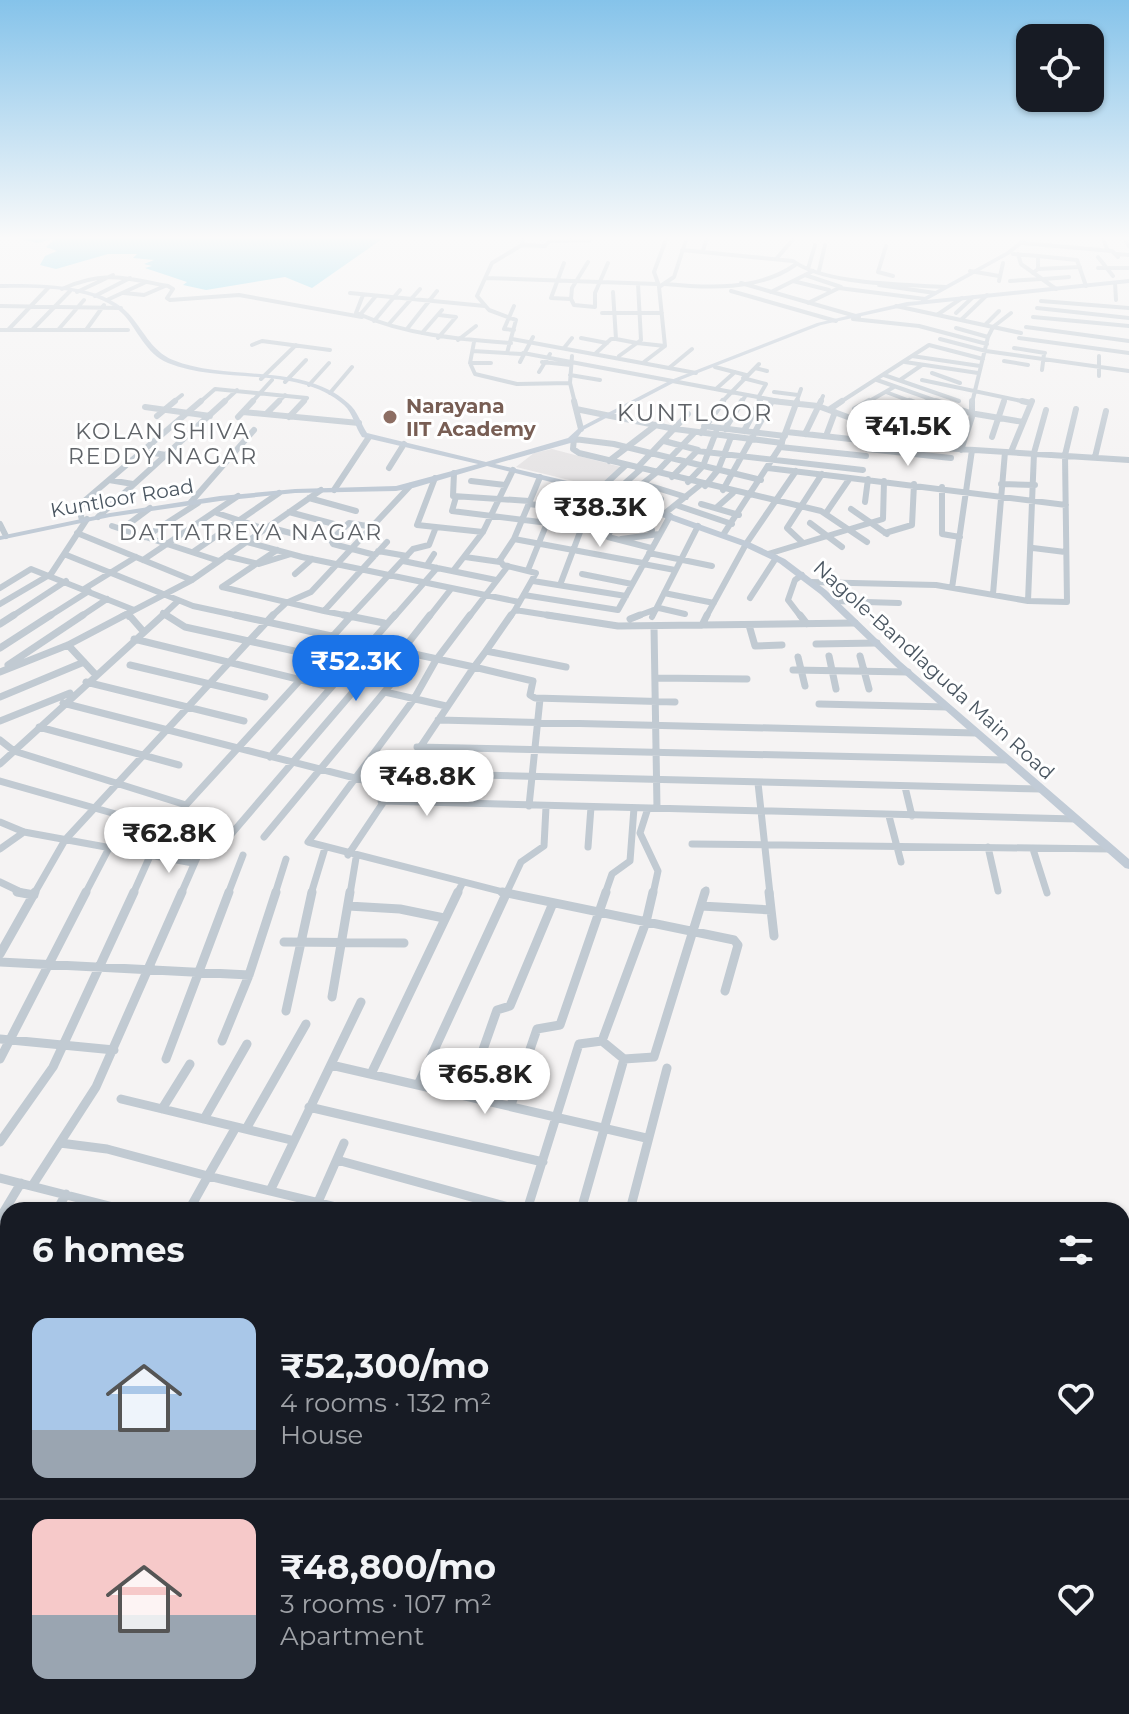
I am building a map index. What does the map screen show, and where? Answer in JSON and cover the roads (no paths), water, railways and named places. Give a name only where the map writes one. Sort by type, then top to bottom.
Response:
[{"type":"street","points":[[8,330],[20,317]]},
{"type":"street","points":[[32,330],[44,317]]},
{"type":"street","points":[[58,330],[69,317]]},
{"type":"street","points":[[86,330],[96,317]]},
{"type":"street","points":[[128,317],[157,354],[169,361],[209,374],[309,385],[330,393],[349,406],[362,432],[369,437],[334,490]]},
{"type":"street","points":[[364,317],[438,338],[529,343],[619,356],[696,373]]},
{"type":"street","points":[[374,321],[377,317]]},
{"type":"street","points":[[389,324],[395,317]]},
{"type":"street","points":[[407,329],[416,317]]},
{"type":"street","points":[[422,333],[437,317]]},
{"type":"street","points":[[438,338],[456,317]]},
{"type":"street","points":[[507,353],[514,330],[516,320],[509,317],[504,329],[514,330]]},
{"type":"street","points":[[615,317],[616,339]]},
{"type":"street","points":[[619,356],[641,340],[638,317]]},
{"type":"street","points":[[662,317],[665,346]]},
{"type":"street","points":[[822,317],[836,321]]},
{"type":"street","points":[[853,317],[919,326],[986,348]]},
{"type":"street","points":[[859,317],[814,326],[673,381],[581,429],[574,439],[574,452],[686,484],[826,513],[867,542]]},
{"type":"street","points":[[946,317],[1047,342],[1129,353]]},
{"type":"street","points":[[961,320],[964,317]]},
{"type":"street","points":[[985,325],[993,317]]},
{"type":"street","points":[[961,450],[970,423],[973,393],[988,337],[993,327],[1006,317]]},
{"type":"street","points":[[1028,365],[1003,364],[1033,317],[1129,326]]},
{"type":"street","points":[[1061,320],[1062,328]]},
{"type":"street","points":[[1088,322],[1088,336]]},
{"type":"street","points":[[457,341],[476,326]]},
{"type":"street","points":[[1026,327],[1129,341]]},
{"type":"street","points":[[956,328],[988,337]]},
{"type":"street","points":[[0,330],[128,330]]},
{"type":"street","points":[[520,362],[533,337]]},
{"type":"street","points":[[564,348],[572,338]]},
{"type":"street","points":[[581,338],[607,343]]},
{"type":"street","points":[[586,363],[607,343],[616,339],[665,346]]},
{"type":"street","points":[[940,339],[1009,354],[1044,356]]},
{"type":"street","points":[[252,345],[262,341],[330,350]]},
{"type":"street","points":[[474,342],[470,363],[475,374],[517,384],[570,383]]},
{"type":"street","points":[[1042,370],[1047,342]]},
{"type":"street","points":[[826,436],[832,410],[932,344],[982,362]]},
{"type":"street","points":[[261,379],[296,345]]},
{"type":"street","points":[[644,362],[665,346]]},
{"type":"street","points":[[539,372],[542,362],[555,347]]},
{"type":"street","points":[[285,382],[314,348]]},
{"type":"street","points":[[1014,348],[1070,363],[1129,371]]},
{"type":"street","points":[[669,368],[692,349]]},
{"type":"street","points":[[577,350],[571,362],[570,383],[581,429]]},
{"type":"street","points":[[473,351],[548,356],[571,362]]},
{"type":"street","points":[[484,363],[488,352]]},
{"type":"street","points":[[1070,363],[1072,352]]},
{"type":"street","points":[[911,356],[982,362]]},
{"type":"street","points":[[1099,356],[1099,376]]},
{"type":"street","points":[[542,362],[599,365],[772,401],[818,406],[930,447]]},
{"type":"street","points":[[905,362],[978,373]]},
{"type":"street","points":[[309,385],[329,363]]},
{"type":"street","points":[[470,363],[492,366],[490,378]]},
{"type":"street","points":[[588,378],[599,365]]},
{"type":"street","points":[[900,380],[922,365]]},
{"type":"street","points":[[599,577],[601,556],[623,503],[700,430],[745,376],[757,366],[767,371]]},
{"type":"street","points":[[330,393],[352,367]]},
{"type":"street","points":[[715,367],[766,384],[744,431]]},
{"type":"street","points":[[915,385],[941,367]]},
{"type":"street","points":[[1120,381],[1121,370]]},
{"type":"street","points":[[958,409],[964,371]]},
{"type":"street","points":[[716,389],[735,372]]},
{"type":"street","points":[[932,373],[960,383]]},
{"type":"street","points":[[570,375],[600,380]]},
{"type":"street","points":[[884,375],[959,401]]},
{"type":"street","points":[[272,380],[240,414],[359,423]]},
{"type":"street","points":[[877,380],[970,413],[1023,422]]},
{"type":"street","points":[[922,380],[960,391],[1031,402],[1008,452],[1001,484],[993,594]]},
{"type":"street","points":[[844,415],[894,387]]},
{"type":"street","points":[[1,603],[51,574],[84,520],[79,508],[82,503],[216,389],[307,398],[289,417]]},
{"type":"street","points":[[916,394],[926,389]]},
{"type":"street","points":[[98,517],[237,390]]},
{"type":"street","points":[[723,535],[739,515],[746,496],[761,480],[781,445],[800,392],[774,392]]},
{"type":"street","points":[[886,392],[920,405]]},
{"type":"street","points":[[854,394],[872,400]]},
{"type":"street","points":[[157,416],[182,395]]},
{"type":"street","points":[[266,414],[285,395]]},
{"type":"street","points":[[686,484],[703,466],[719,431],[746,395]]},
{"type":"street","points":[[805,434],[823,396]]},
{"type":"street","points":[[992,437],[1005,398]]},
{"type":"street","points":[[165,400],[175,401]]},
{"type":"street","points":[[898,416],[931,400]]},
{"type":"street","points":[[693,511],[735,474],[772,401]]},
{"type":"street","points":[[886,412],[909,401]]},
{"type":"street","points":[[904,428],[947,406]]},
{"type":"street","points":[[897,407],[907,411]]},
{"type":"street","points":[[145,410],[153,408],[210,416]]},
{"type":"street","points":[[576,409],[675,429],[744,431],[781,445],[951,458]]},
{"type":"street","points":[[856,409],[937,441]]},
{"type":"street","points":[[811,582],[952,588],[1028,601],[1067,602],[1065,455],[1076,409]]},
{"type":"street","points":[[871,415],[880,410],[914,422]]},
{"type":"street","points":[[1028,601],[1033,548],[1034,453],[1046,410]]},
{"type":"street","points":[[937,411],[970,423]]},
{"type":"street","points":[[1095,457],[1106,411]]},
{"type":"street","points":[[624,484],[688,414]]},
{"type":"street","points":[[926,415],[967,432]]},
{"type":"street","points":[[847,439],[853,419]]},
{"type":"street","points":[[917,433],[939,421]]},
{"type":"street","points":[[609,461],[656,425]]},
{"type":"street","points":[[928,427],[947,435],[930,447]]},
{"type":"street","points":[[191,502],[254,430]]},
{"type":"street","points":[[719,431],[731,437],[805,434],[961,450],[1128,459],[1129,450]]},
{"type":"street","name":"Nagole-Bandlaguda Main Road","points":[[369,437],[598,491],[623,503],[649,508],[723,535],[772,556],[802,575],[833,601],[1006,760],[1129,865]]},
{"type":"street","points":[[247,542],[337,565],[484,596],[616,610],[622,604],[667,515],[718,470],[731,437]]},
{"type":"street","points":[[574,439],[627,447],[761,480]]},
{"type":"street","name":"Kuntloor Road","points":[[3,537],[203,500],[410,486],[574,439]]},
{"type":"street","points":[[664,441],[697,451],[863,470]]},
{"type":"street","points":[[865,502],[863,470],[869,441]]},
{"type":"street","points":[[389,468],[404,444]]},
{"type":"street","points":[[598,491],[638,450]]},
{"type":"street","points":[[952,588],[972,450]]},
{"type":"street","points":[[142,451],[166,455]]},
{"type":"street","points":[[672,477],[697,451]]},
{"type":"street","points":[[768,468],[942,487],[1066,505]]},
{"type":"street","points":[[453,571],[483,532],[513,470]]},
{"type":"street","points":[[702,625],[746,544],[796,471]]},
{"type":"street","points":[[454,473],[450,492],[456,497],[588,511],[623,503]]},
{"type":"street","points":[[803,543],[787,530],[822,474]]},
{"type":"street","points":[[653,475],[672,477],[686,484]]},
{"type":"street","points":[[540,477],[496,580],[436,660],[414,699],[309,840],[312,845],[462,884],[737,942],[725,991]]},
{"type":"street","points":[[435,478],[417,525],[483,532]]},
{"type":"street","points":[[826,513],[850,478]]},
{"type":"street","points":[[109,480],[133,484]]},
{"type":"street","points":[[471,481],[505,485]]},
{"type":"street","points":[[750,598],[772,556],[803,543],[883,519],[884,481]]},
{"type":"street","points":[[644,484],[686,497]]},
{"type":"street","points":[[851,509],[887,534],[912,525],[914,484]]},
{"type":"street","points":[[1001,484],[1035,485]]},
{"type":"street","points":[[566,508],[577,485]]},
{"type":"street","points":[[0,954],[65,840],[91,809],[267,621],[286,603],[311,592],[410,486]]},
{"type":"street","points":[[942,487],[942,534],[960,537]]},
{"type":"street","points":[[3,668],[68,645],[192,580],[321,490]]},
{"type":"street","points":[[636,490],[661,499]]},
{"type":"street","points":[[649,508],[669,492]]},
{"type":"street","points":[[193,552],[279,493]]},
{"type":"street","points":[[716,508],[733,493]]},
{"type":"street","points":[[0,648],[109,573],[169,544],[238,496]]},
{"type":"street","points":[[456,497],[452,511],[580,527]]},
{"type":"street","points":[[309,498],[356,511]]},
{"type":"street","points":[[145,537],[203,500]]},
{"type":"street","points":[[82,503],[107,508]]},
{"type":"street","points":[[701,504],[739,515]]},
{"type":"street","points":[[676,505],[732,524]]},
{"type":"street","points":[[122,529],[150,508]]},
{"type":"street","points":[[560,585],[588,511]]},
{"type":"street","points":[[289,512],[334,524]]},
{"type":"street","points":[[217,513],[313,539]]},
{"type":"street","points":[[373,527],[349,523],[336,533],[331,543],[349,550],[405,558],[496,580]]},
{"type":"street","points":[[528,570],[547,523]]},
{"type":"street","points":[[810,523],[842,547]]},
{"type":"street","points":[[0,524],[3,537]]},
{"type":"street","points":[[112,526],[193,552],[255,566],[278,562],[291,554]]},
{"type":"street","points":[[634,526],[660,533]]},
{"type":"street","points":[[652,617],[698,526]]},
{"type":"street","points":[[333,636],[413,549],[429,545],[436,527]]},
{"type":"street","points":[[77,533],[192,580]]},
{"type":"street","points":[[620,539],[660,533]]},
{"type":"street","points":[[608,537],[680,560],[712,566]]},
{"type":"street","points":[[514,539],[537,546],[675,570]]},
{"type":"street","points":[[324,611],[387,542]]},
{"type":"street","points":[[1033,548],[1065,552]]},
{"type":"street","points":[[277,550],[222,587],[384,623]]},
{"type":"street","points":[[64,554],[178,601],[533,681],[531,697],[675,702]]},
{"type":"street","points":[[427,565],[434,554]]},
{"type":"street","points":[[332,997],[348,906],[352,856],[399,773],[486,651],[536,573],[465,557]]},
{"type":"street","points":[[295,574],[312,559]]},
{"type":"street","points":[[270,757],[384,623],[437,568]]},
{"type":"street","points":[[0,588],[31,569],[51,574],[131,612],[143,631]]},
{"type":"street","points":[[582,574],[632,584]]},
{"type":"street","points":[[802,575],[795,580],[788,600],[807,624]]},
{"type":"street","points":[[0,624],[66,581]]},
{"type":"street","points":[[533,581],[626,596]]},
{"type":"street","points":[[401,652],[451,589]]},
{"type":"street","points":[[664,593],[714,603]]},
{"type":"street","points":[[3,668],[107,599]]},
{"type":"street","points":[[0,764],[7,750],[39,727],[178,601]]},
{"type":"street","points":[[833,601],[899,603]]},
{"type":"street","points":[[519,602],[601,625],[631,622],[654,626],[855,623]]},
{"type":"street","points":[[622,604],[631,622]]},
{"type":"street","points":[[631,622],[659,608],[685,614]]},
{"type":"street","points":[[163,613],[185,627],[349,663]]},
{"type":"street","points":[[749,625],[755,646],[782,645]]},
{"type":"street","points":[[632,845],[652,808],[656,779],[654,626]]},
{"type":"street","points":[[134,639],[330,687]]},
{"type":"street","points":[[816,644],[877,643]]},
{"type":"street","points":[[68,645],[95,674]]},
{"type":"street","points":[[486,651],[566,667]]},
{"type":"street","points":[[264,837],[415,655]]},
{"type":"street","points":[[829,656],[836,689]]},
{"type":"street","points":[[860,656],[869,689]]},
{"type":"street","points":[[798,657],[798,670],[805,686]]},
{"type":"street","points":[[0,697],[84,662]]},
{"type":"street","points":[[130,665],[265,697]]},
{"type":"street","points":[[798,670],[908,672]]},
{"type":"street","points":[[13,1202],[60,1143],[96,1087],[193,863],[204,848],[227,839],[370,672]]},
{"type":"street","points":[[655,678],[747,679]]},
{"type":"street","points":[[0,1142],[53,1067],[145,855],[165,828],[301,679]]},
{"type":"street","points":[[86,682],[244,721]]},
{"type":"street","points":[[0,721],[78,689]]},
{"type":"street","points":[[385,692],[446,706]]},
{"type":"street","points":[[529,806],[540,699]]},
{"type":"street","points":[[63,703],[390,787]]},
{"type":"street","points":[[819,704],[947,707]]},
{"type":"street","points":[[438,720],[976,733]]},
{"type":"street","points":[[39,727],[179,765]]},
{"type":"street","points":[[0,740],[7,750],[186,805]]},
{"type":"street","points":[[417,747],[1006,760]]},
{"type":"street","points":[[399,773],[1041,789]]},
{"type":"street","points":[[0,781],[165,828]]},
{"type":"street","points":[[758,783],[774,936]]},
{"type":"street","points":[[905,787],[912,816]]},
{"type":"street","points":[[381,801],[1076,819]]},
{"type":"street","points":[[418,1085],[523,859],[541,852],[544,846],[546,807]]},
{"type":"street","points":[[588,847],[591,807]]},
{"type":"street","points":[[511,1105],[537,1029],[560,1025],[612,874],[630,861],[634,808]]},
{"type":"street","points":[[889,816],[901,862]]},
{"type":"street","points":[[0,822],[24,832],[193,863]]},
{"type":"street","points":[[0,849],[24,832]]},
{"type":"street","points":[[602,1041],[646,922],[658,871],[640,832]]},
{"type":"street","points":[[692,844],[896,844],[1111,849]]},
{"type":"street","points":[[988,847],[998,891]]},
{"type":"street","points":[[0,1059],[5,1040],[51,964],[109,848]]},
{"type":"street","points":[[286,1011],[317,868],[325,848]]},
{"type":"street","points":[[1033,849],[1047,893]]},
{"type":"street","points":[[166,1059],[243,855]]},
{"type":"street","points":[[222,1041],[249,975],[286,859]]},
{"type":"street","points":[[1,884],[19,893],[34,895]]},
{"type":"street","points":[[371,1074],[462,884]]},
{"type":"street","points":[[530,1202],[579,1044],[602,1041],[624,1059],[654,1057],[706,890]]},
{"type":"street","points":[[467,1095],[497,1010],[510,1006],[553,903]]},
{"type":"street","points":[[348,906],[400,909],[444,918]]},
{"type":"street","points":[[701,906],[771,910]]},
{"type":"street","points":[[284,942],[404,943]]},
{"type":"street","points":[[0,962],[249,975]]},
{"type":"street","points":[[270,1191],[291,1140],[361,1002]]},
{"type":"street","points":[[193,1202],[306,1024]]},
{"type":"street","points":[[5,1040],[114,1050]]},
{"type":"street","points":[[204,1119],[247,1044]]},
{"type":"street","points":[[583,1202],[624,1059]]},
{"type":"street","points":[[162,1109],[190,1064]]},
{"type":"street","points":[[331,1065],[646,1138]]},
{"type":"street","points":[[632,1202],[646,1138],[667,1068]]},
{"type":"street","points":[[121,1099],[291,1140]]},
{"type":"street","points":[[309,1107],[543,1162]]},
{"type":"street","points":[[60,1143],[107,1149],[318,1202],[344,1143]]},
{"type":"street","points":[[337,1160],[490,1202]]},
{"type":"street","points":[[0,1178],[96,1202]]},
{"type":"street","points":[[62,1202],[66,1194]]},
{"type":"place","name":"Narayana IIT Academy","points":[[390,417]]},
{"type":"district","name":"KUNTLOOR","points":[[695,412]]},
{"type":"district","name":"KOLAN SHIVA REDDY NAGAR","points":[[163,444]]},
{"type":"district","name":"DATTATREYA NAGAR","points":[[251,532]]}]
